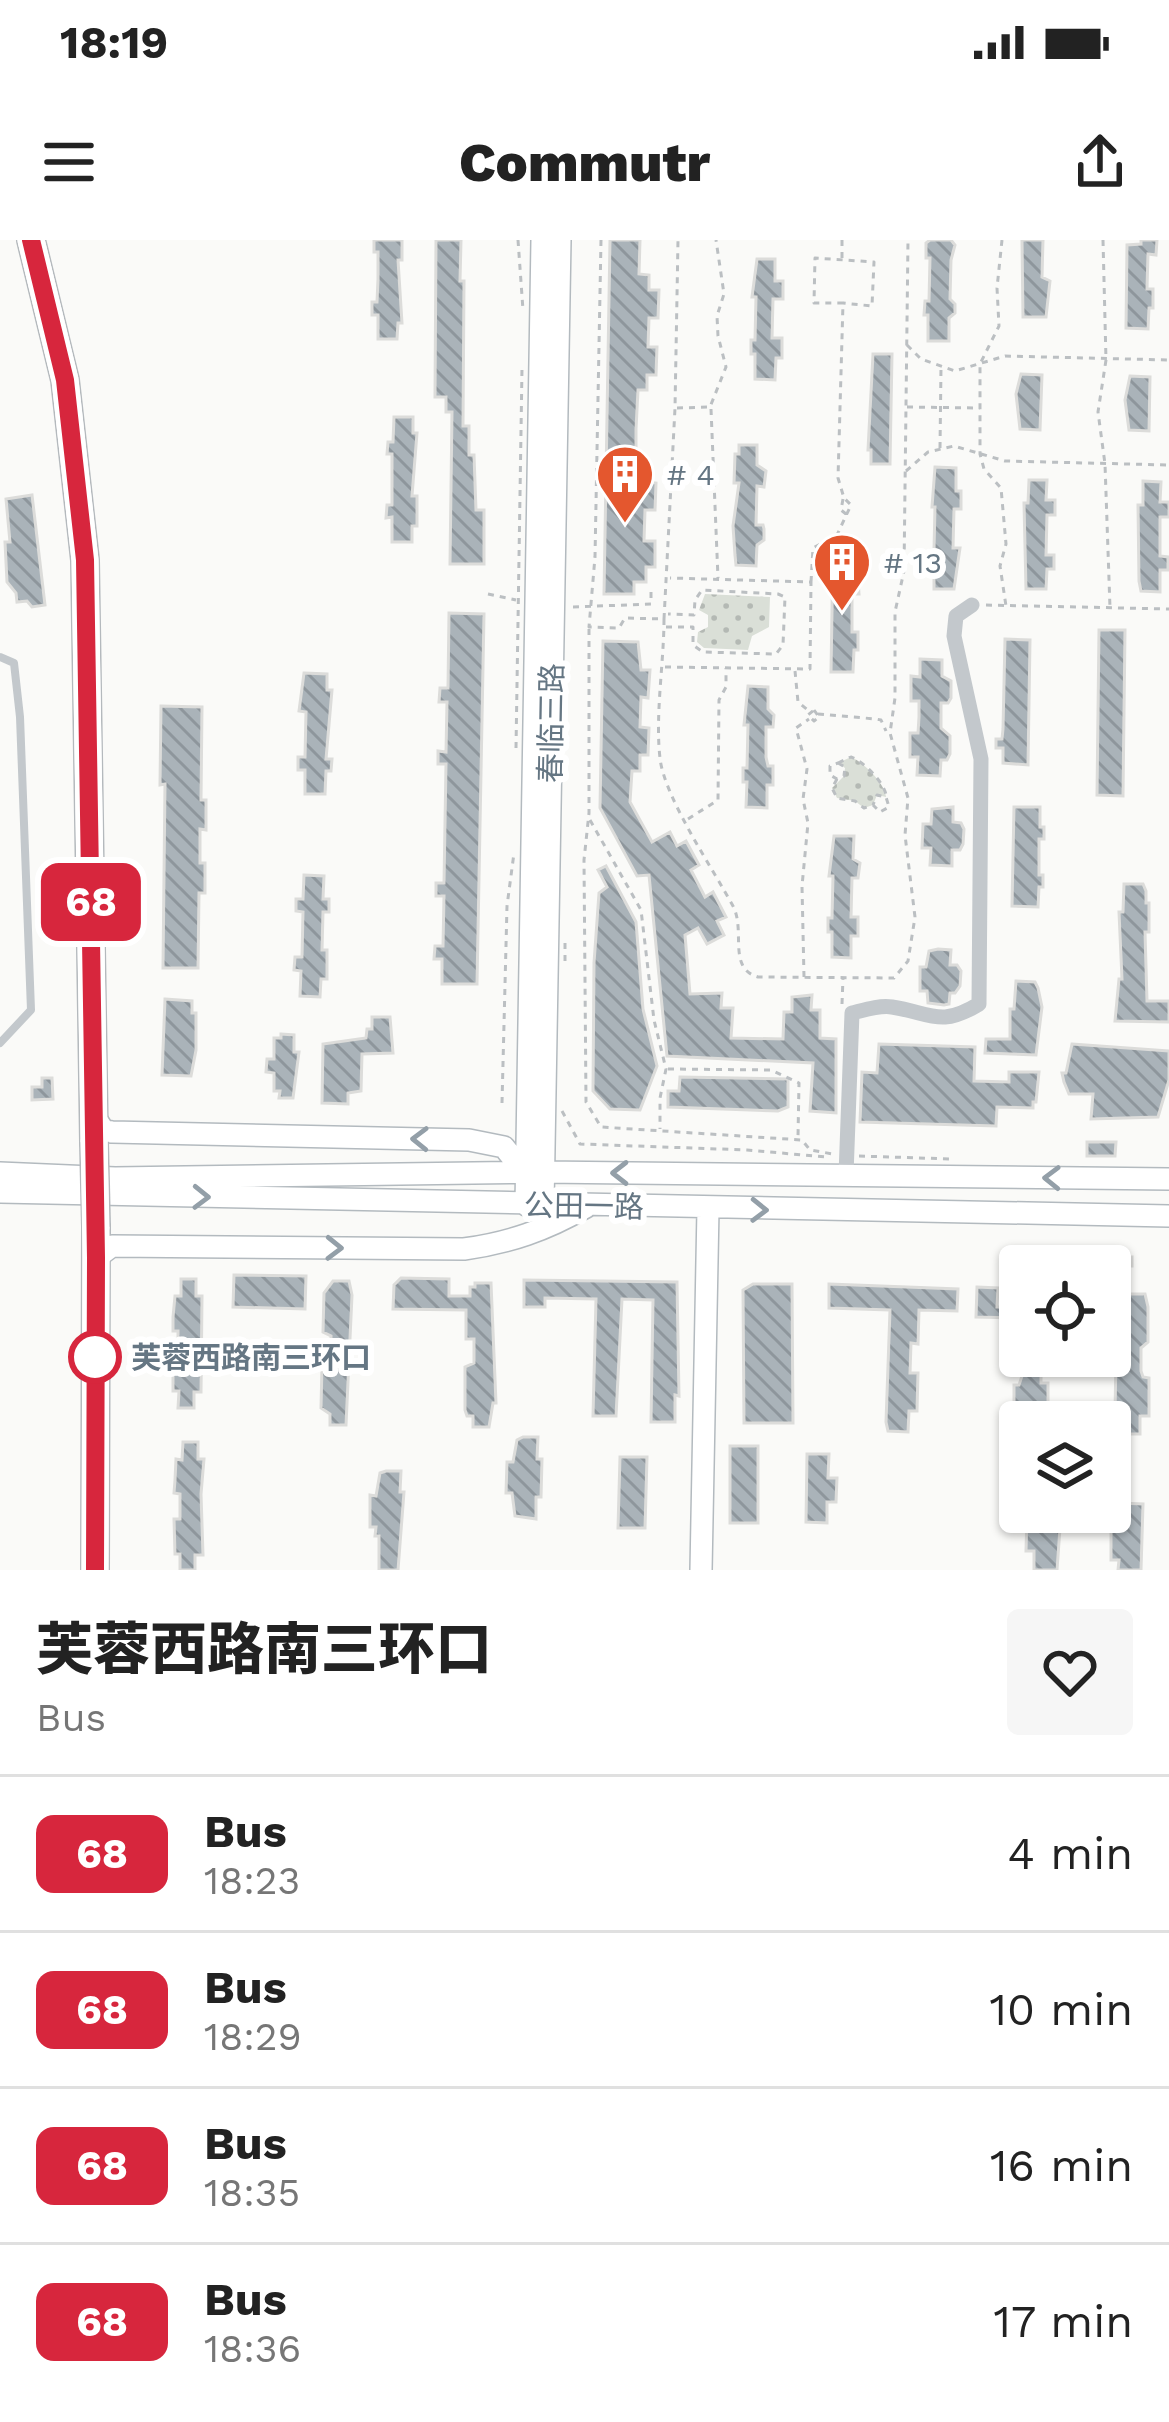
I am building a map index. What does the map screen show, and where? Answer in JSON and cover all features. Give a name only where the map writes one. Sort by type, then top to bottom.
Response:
[{"type":"highway","points":[[31,240],[65,380],[85,560],[96,1258],[95,1570]]},
{"type":"street","name":"春临三路","points":[[534,1205],[542,240]]},
{"type":"street","name":"春临三路","points":[[534,1172],[560,240]]},
{"type":"street","points":[[846,1168],[852,1013],[889,1006],[922,1017],[958,1016],[979,1004],[981,759],[954,635],[956,616],[972,605]]},
{"type":"street","points":[[94,1129],[469,1140],[504,1147],[534,1172]]},
{"type":"street","name":"公田一路","points":[[0,1173],[115,1178],[846,1168],[1169,1179]]},
{"type":"street","name":"公田一路","points":[[0,1192],[1169,1216]]},
{"type":"street","points":[[96,1258],[112,1246],[464,1249],[546,1229],[588,1206]]},
{"type":"street","points":[[701,1570],[708,1209]]},
{"type":"lane","points":[[0,657],[14,663],[20,717],[31,1010],[0,1043]]},
{"type":"path","points":[[518,240],[523,310]]},
{"type":"path","points":[[601,240],[595,557],[589,628],[589,818],[584,860],[586,1102],[602,1127],[798,1140],[810,1150],[840,1155],[957,1159]]},
{"type":"path","points":[[678,240],[660,759],[737,914],[740,965],[747,974],[884,980],[894,978],[908,961],[915,917],[905,835],[908,798],[890,733],[881,720]]},
{"type":"path","points":[[716,240],[724,294],[717,316],[718,336],[726,368],[710,407],[718,579]]},
{"type":"path","points":[[842,240],[842,260]]},
{"type":"path","points":[[890,733],[893,626],[904,571],[908,240]]},
{"type":"path","points":[[1002,240],[999,326],[980,364],[980,454],[984,469],[1001,488],[1006,544],[1000,566],[1006,606]]},
{"type":"path","points":[[1103,240],[1106,360],[1098,412],[1105,464],[1110,608]]},
{"type":"path","points":[[814,258],[874,262],[872,306],[843,303],[814,303],[814,258]]},
{"type":"path","points":[[663,667],[810,670],[813,548],[837,535],[851,505],[838,478],[843,303]]},
{"type":"path","points":[[906,344],[921,359],[955,371],[1005,356],[1169,360]]},
{"type":"path","points":[[516,757],[522,355]]},
{"type":"path","points":[[940,449],[941,366]]},
{"type":"path","points":[[675,408],[710,407]]},
{"type":"path","points":[[905,407],[980,408]]},
{"type":"path","points":[[904,472],[928,452],[954,446],[1005,461],[1169,465]]},
{"type":"path","points":[[844,498],[841,510],[847,514]]},
{"type":"path","points":[[667,578],[811,582]]},
{"type":"path","points":[[625,618],[694,615],[695,600],[702,590],[785,597],[783,645],[776,654],[703,652],[693,645],[693,627],[664,626]]},
{"type":"path","points":[[625,618],[620,608],[651,604],[652,591]]},
{"type":"path","points":[[972,605],[1169,609]]},
{"type":"path","points":[[589,628],[620,628],[625,618]]},
{"type":"path","points":[[687,820],[718,800],[719,700],[726,687],[726,668]]},
{"type":"path","points":[[795,669],[798,702],[809,711],[881,720],[892,714]]},
{"type":"path","points":[[809,711],[809,719]]},
{"type":"path","points":[[809,719],[814,721],[818,714]]},
{"type":"path","points":[[803,977],[807,769],[796,728],[809,719]]},
{"type":"path","points":[[873,805],[880,812],[889,807],[885,788],[862,761],[851,757],[838,763],[844,767],[844,776],[832,788],[837,798],[864,808],[873,805],[877,795],[886,796]]},
{"type":"path","points":[[589,818],[641,910],[654,1020],[666,1069],[660,1129]]},
{"type":"path","points":[[502,1103],[507,906],[514,853]]},
{"type":"path","points":[[564,930],[565,969]]},
{"type":"path","points":[[842,1013],[843,978]]},
{"type":"path","points":[[666,1069],[771,1070],[800,1083],[798,1140]]},
{"type":"path","points":[[562,1093],[562,1114],[580,1144],[747,1150],[846,1168],[962,1166]]},
{"type":"shaded area","points":[[705,594],[770,597],[769,627],[752,636],[748,650],[704,648],[697,642],[698,632],[708,627],[708,615],[699,610]]},
{"type":"shaded area","points":[[851,757],[873,774],[886,797],[877,795],[873,805],[864,808],[837,798],[832,788],[845,768],[838,763]]},
{"type":"building","points":[[374,240],[402,240],[402,260],[398,260],[402,323],[398,323],[397,339],[378,339],[378,315],[372,315],[378,279]]},
{"type":"building","points":[[436,240],[461,240],[463,426],[469,426],[469,455],[474,455],[476,510],[484,510],[484,564],[450,564],[452,412],[446,412],[446,397],[435,397]]},
{"type":"building","points":[[610,240],[640,240],[639,274],[649,275],[649,290],[659,290],[658,318],[649,318],[648,347],[657,347],[656,375],[647,375],[647,390],[638,390],[636,429],[636,466],[647,466],[647,482],[656,483],[655,510],[645,510],[644,541],[655,541],[655,567],[646,567],[646,582],[634,582],[634,594],[604,594]]},
{"type":"building","points":[[951,240],[955,245],[950,299],[955,313],[949,318],[949,341],[928,341],[928,315],[924,315],[925,301],[929,301],[926,243]]},
{"type":"building","points":[[1022,240],[1043,240],[1042,277],[1050,281],[1046,317],[1023,317]]},
{"type":"building","points":[[1141,240],[1157,240],[1156,255],[1148,254],[1147,289],[1153,289],[1153,308],[1149,308],[1148,329],[1126,328],[1127,245],[1141,244]]},
{"type":"building","points":[[757,259],[775,259],[775,281],[783,281],[783,299],[773,299],[772,338],[782,338],[775,380],[755,379],[755,354],[751,354]]},
{"type":"building","points":[[873,354],[892,354],[890,464],[871,464],[868,450]]},
{"type":"building","points":[[1021,374],[1042,375],[1040,430],[1020,429],[1016,394]]},
{"type":"building","points":[[1130,376],[1150,377],[1149,431],[1129,430],[1125,400]]},
{"type":"building","points":[[394,417],[413,417],[413,433],[417,433],[412,496],[417,496],[417,526],[412,526],[412,542],[392,542],[392,517],[386,518],[387,505],[392,505],[392,454],[387,454],[388,442],[393,442]]},
{"type":"building","points":[[739,445],[757,445],[757,465],[766,471],[764,487],[757,486],[756,525],[763,525],[764,540],[757,545],[756,566],[736,565],[733,526],[739,483],[734,483]]},
{"type":"building","points":[[935,467],[956,468],[956,491],[961,491],[961,509],[954,509],[953,548],[960,548],[954,589],[934,589],[934,564],[930,564]]},
{"type":"building","points":[[1029,480],[1047,480],[1046,500],[1055,500],[1055,515],[1047,515],[1046,555],[1054,555],[1054,569],[1047,569],[1046,589],[1026,589],[1024,503],[1028,503]]},
{"type":"building","points":[[1143,481],[1161,482],[1160,502],[1169,502],[1169,517],[1160,517],[1160,556],[1168,557],[1168,570],[1160,570],[1160,592],[1141,591],[1139,581],[1138,505],[1143,505]]},
{"type":"building","points":[[32,495],[45,605],[32,607],[27,601],[17,602],[7,582],[5,542],[10,542],[6,499]]},
{"type":"building","name":"# 13","points":[[833,551],[856,552],[859,594],[852,594],[852,632],[858,632],[858,650],[854,650],[853,672],[831,672]]},
{"type":"building","points":[[449,613],[484,614],[477,984],[442,984],[442,959],[434,959],[435,946],[443,946],[444,896],[436,896],[436,883],[444,883],[446,764],[438,764],[438,751],[446,752],[447,702],[439,702],[440,688],[448,688]]},
{"type":"building","points":[[1099,630],[1125,630],[1123,796],[1097,795]]},
{"type":"building","points":[[1005,639],[1030,640],[1028,765],[1003,763],[1003,748],[996,748],[1003,729]]},
{"type":"building","points":[[603,641],[638,642],[641,670],[650,670],[648,698],[641,697],[640,727],[649,728],[648,755],[640,755],[640,771],[632,771],[630,802],[652,842],[670,832],[677,846],[686,841],[699,865],[691,870],[705,897],[713,892],[726,917],[717,921],[724,935],[707,944],[698,928],[685,935],[690,994],[722,993],[721,1008],[733,1008],[731,1038],[783,1039],[784,1012],[792,1012],[792,997],[812,995],[811,1010],[820,1010],[820,1038],[836,1039],[836,1113],[810,1111],[813,1063],[667,1056],[649,875],[637,876],[600,808]]},
{"type":"building","points":[[920,659],[942,660],[942,676],[951,681],[951,698],[941,703],[941,728],[950,736],[950,754],[941,760],[940,776],[917,775],[918,757],[910,757],[910,733],[918,733],[919,717],[919,701],[911,701],[911,676],[920,677]]},
{"type":"building","points":[[304,673],[327,674],[327,690],[332,690],[326,759],[332,759],[325,794],[305,794],[305,770],[298,770],[298,757],[305,757],[306,712],[299,711]]},
{"type":"building","points":[[748,686],[768,687],[768,709],[774,715],[773,727],[766,727],[766,757],[768,766],[773,766],[767,808],[746,807],[743,768],[747,768]]},
{"type":"building","points":[[161,706],[202,707],[201,800],[206,800],[206,830],[200,829],[205,893],[199,893],[198,968],[163,968]]},
{"type":"building","points":[[953,807],[953,822],[964,829],[963,844],[960,850],[952,850],[952,866],[930,865],[931,848],[922,848],[923,824],[931,824],[932,809]]},
{"type":"building","points":[[1014,807],[1040,807],[1044,839],[1039,839],[1043,887],[1039,887],[1038,907],[1012,906]]},
{"type":"building","points":[[834,836],[854,836],[853,859],[860,863],[858,878],[852,878],[851,917],[858,917],[858,936],[851,936],[851,958],[832,957],[832,932],[828,932]]},
{"type":"building","points":[[606,866],[636,922],[643,1009],[657,1066],[640,1110],[610,1109],[593,1091],[594,963],[599,893],[607,887],[598,870]]},
{"type":"building","points":[[304,875],[324,876],[323,899],[329,899],[329,912],[323,912],[322,950],[327,950],[327,979],[321,979],[320,997],[300,996],[301,971],[294,970],[295,957],[302,957],[303,912],[296,911],[296,899],[303,899]]},
{"type":"building","points":[[1124,884],[1143,884],[1146,891],[1147,1001],[1169,1001],[1169,1022],[1115,1021],[1122,979],[1119,912],[1123,912]]},
{"type":"building","points":[[951,950],[950,965],[961,971],[960,986],[944,1005],[928,1003],[927,991],[920,991],[920,967],[926,967],[929,951]]},
{"type":"building","points":[[1016,981],[1035,982],[1038,988],[1042,1007],[1036,1055],[985,1053],[986,1039],[1010,1039]]},
{"type":"building","points":[[165,999],[192,1001],[196,1050],[191,1076],[162,1075]]},
{"type":"building","points":[[372,1017],[390,1017],[393,1053],[362,1054],[361,1091],[348,1093],[348,1104],[322,1103],[323,1044],[366,1038]]},
{"type":"building","points":[[294,1035],[294,1052],[299,1052],[293,1098],[279,1098],[274,1073],[266,1072],[267,1059],[274,1059],[274,1038]]},
{"type":"building","points":[[879,1044],[975,1047],[974,1081],[1009,1082],[1009,1072],[1039,1072],[1036,1102],[1033,1108],[997,1107],[996,1126],[860,1122],[862,1072],[877,1073]]},
{"type":"building","points":[[1072,1044],[1169,1051],[1169,1080],[1158,1117],[1091,1119],[1093,1094],[1069,1094],[1064,1082],[1062,1073],[1066,1073]]},
{"type":"building","points":[[680,1077],[788,1079],[788,1107],[778,1111],[668,1107],[668,1091],[679,1091]]},
{"type":"building","points":[[42,1078],[52,1078],[53,1099],[32,1100],[32,1087],[42,1087]]},
{"type":"building","points":[[1087,1142],[1116,1142],[1115,1156],[1087,1156]]},
{"type":"building","points":[[234,1275],[306,1276],[305,1309],[233,1307]]},
{"type":"building","points":[[401,1278],[449,1279],[449,1296],[470,1296],[475,1283],[491,1283],[496,1403],[489,1427],[473,1427],[473,1416],[465,1410],[465,1367],[474,1363],[474,1339],[466,1339],[466,1310],[393,1309],[394,1285]]},
{"type":"building","points":[[181,1279],[196,1279],[196,1296],[202,1296],[201,1392],[194,1392],[194,1408],[178,1408],[179,1391],[173,1391],[178,1331],[173,1331],[173,1317]]},
{"type":"building","points":[[524,1280],[677,1282],[679,1396],[675,1395],[675,1422],[651,1422],[653,1300],[622,1299],[616,1416],[593,1416],[596,1299],[545,1298],[545,1307],[524,1307]]},
{"type":"building","points":[[333,1281],[349,1281],[352,1295],[346,1425],[330,1425],[330,1414],[321,1408],[322,1365],[331,1360],[331,1336],[323,1332],[324,1293]]},
{"type":"building","points":[[753,1284],[792,1284],[793,1423],[744,1423],[743,1290]]},
{"type":"building","points":[[829,1284],[958,1289],[957,1311],[919,1310],[918,1344],[911,1343],[910,1373],[918,1373],[917,1411],[909,1411],[908,1432],[888,1431],[886,1422],[890,1310],[829,1308]]},
{"type":"building","points":[[977,1287],[998,1288],[999,1318],[976,1317]]},
{"type":"building","points":[[1131,1294],[1145,1294],[1148,1342],[1141,1348],[1141,1371],[1149,1378],[1149,1416],[1140,1416],[1140,1434],[1131,1434],[1131,1401],[1115,1401],[1116,1377],[1131,1377]]},
{"type":"building","points":[[1022,1377],[1041,1377],[1041,1383],[1048,1383],[1048,1401],[1014,1401],[1014,1385],[1019,1385]]},
{"type":"building","points":[[538,1437],[537,1459],[542,1459],[536,1519],[515,1516],[512,1493],[506,1493],[507,1462],[513,1462],[517,1440]]},
{"type":"building","points":[[183,1442],[198,1442],[198,1459],[204,1459],[203,1555],[195,1555],[195,1570],[180,1570],[180,1554],[175,1554],[174,1519],[180,1519],[180,1494],[174,1493],[176,1459],[182,1460]]},
{"type":"building","points":[[730,1446],[758,1446],[758,1523],[730,1523]]},
{"type":"building","points":[[807,1454],[829,1454],[828,1478],[837,1478],[836,1502],[827,1502],[827,1523],[806,1522]]},
{"type":"building","points":[[620,1457],[647,1457],[645,1528],[618,1528]]},
{"type":"building","points":[[401,1471],[400,1492],[404,1492],[398,1570],[379,1570],[379,1536],[375,1536],[376,1527],[370,1527],[370,1495],[376,1496],[380,1473]]},
{"type":"building","points":[[1131,1504],[1143,1504],[1141,1570],[1118,1570],[1119,1560],[1111,1560],[1111,1533],[1131,1533]]},
{"type":"building","points":[[1026,1533],[1060,1533],[1057,1570],[1034,1570],[1034,1551],[1026,1551]]},
{"type":"bus line","name":"68","points":[[31,240],[65,380],[85,560],[96,1258],[95,1570]]},
{"type":"place","name":"# 4","points":[[625,525]]},
{"type":"place","name":"# 13","points":[[842,613]]},
{"type":"place","name":"芙蓉西路南三环口","points":[[95,1357]]}]
